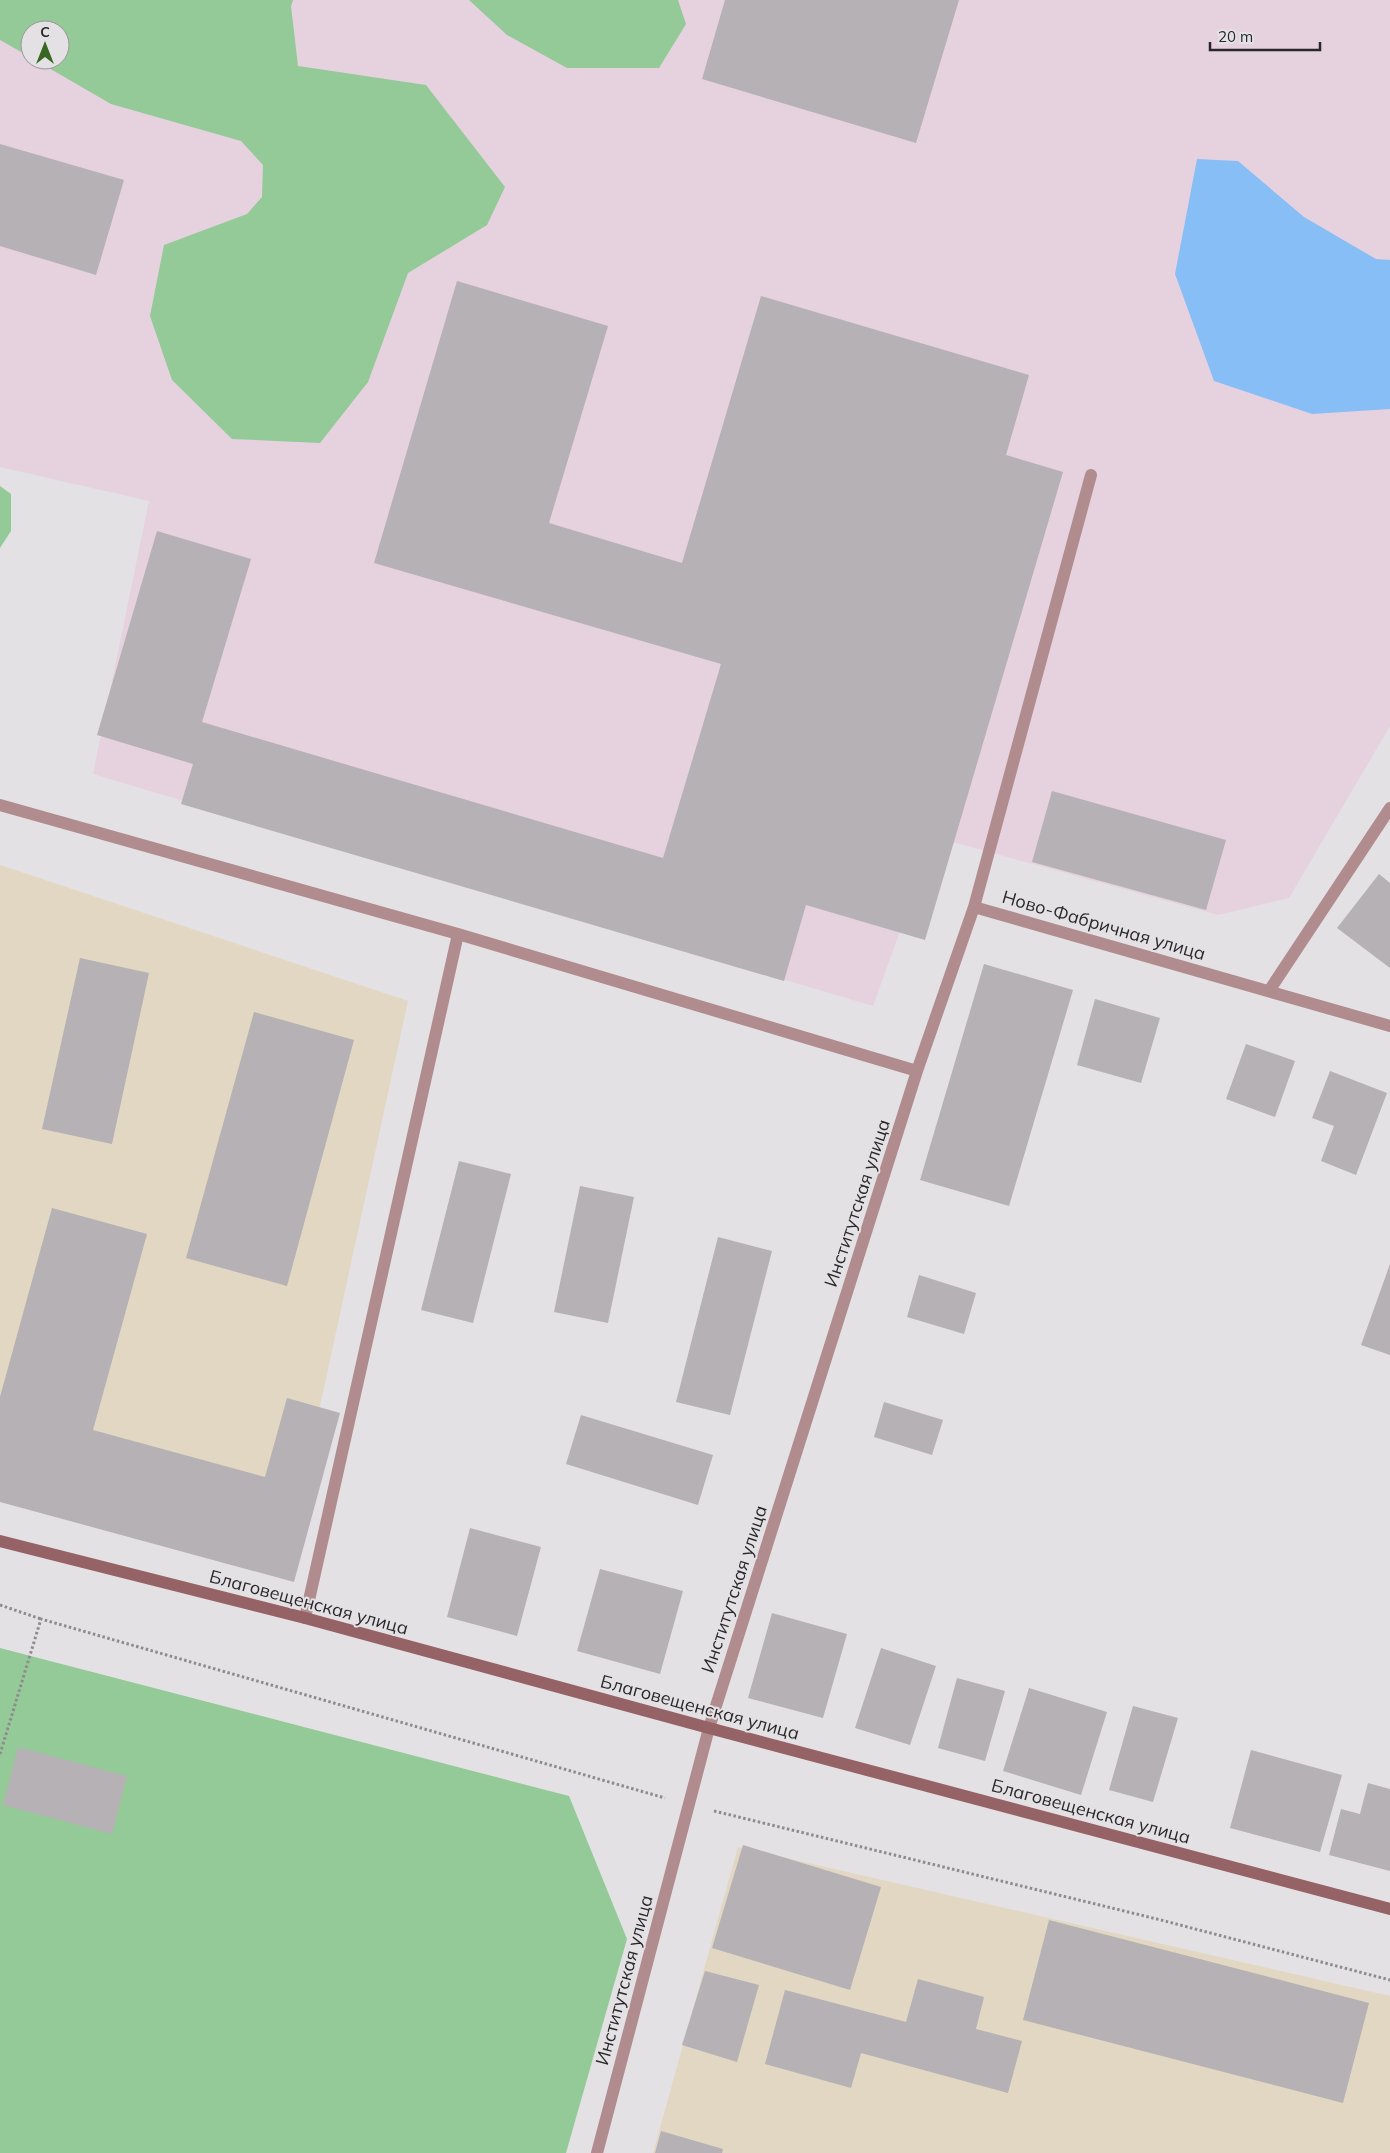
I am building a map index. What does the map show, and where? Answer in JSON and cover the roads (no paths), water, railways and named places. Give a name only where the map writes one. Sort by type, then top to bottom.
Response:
[{"type":"main road","name":"Благовещенская улица","points":[[0,1541],[305,1618],[709,1728],[1390,1909]]},
{"type":"street","points":[[974,907],[1091,475]]},
{"type":"street","points":[[0,805],[458,934],[917,1070]]},
{"type":"street","points":[[1269,991],[1390,808]]},
{"type":"street","name":"Ново-Фабричная улица","points":[[917,1070],[974,907],[1390,1026]]},
{"type":"street","points":[[305,1618],[458,934]]},
{"type":"street","name":"Институтская улица","points":[[597,2153],[709,1728],[917,1070]]},
{"type":"water","points":[[1197,159],[1238,161],[1304,217],[1376,259],[1390,260],[1390,409],[1312,414],[1214,381],[1175,274]]}]
